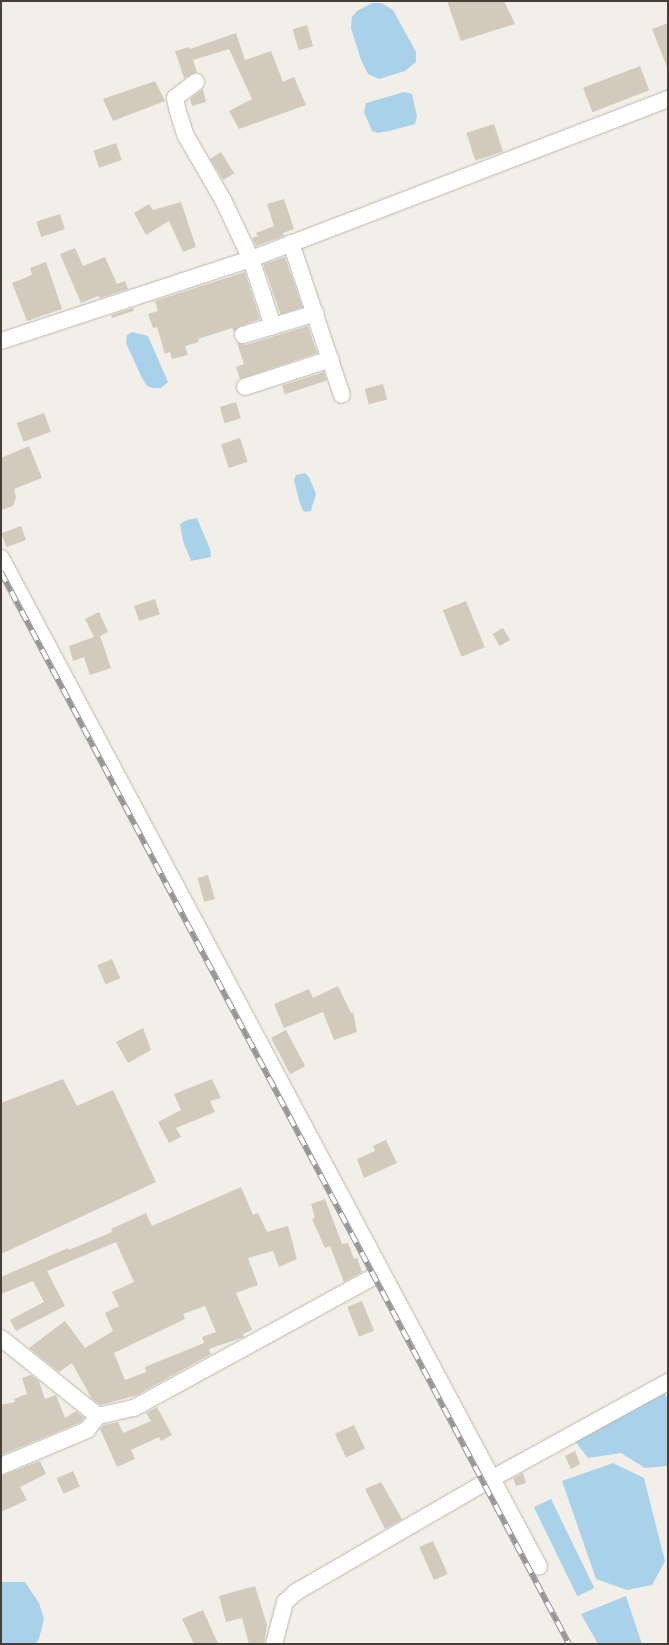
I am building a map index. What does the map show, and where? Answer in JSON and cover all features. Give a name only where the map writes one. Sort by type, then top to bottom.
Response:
[{"type":"street","points":[[196,82],[175,98],[178,112],[186,136],[223,200],[251,259],[273,326]]},
{"type":"street","points":[[1,341],[251,259],[668,99]]},
{"type":"street","points":[[291,243],[342,395]]},
{"type":"street","points":[[243,335],[316,313]]},
{"type":"street","points":[[245,387],[331,359]]},
{"type":"street","points":[[1,558],[290,1098],[381,1274],[539,1567]]},
{"type":"street","points":[[1,1466],[87,1430],[98,1416],[134,1408],[381,1274]]},
{"type":"street","points":[[1,1338],[98,1416]]},
{"type":"street","points":[[274,1644],[285,1602],[296,1592],[491,1479],[668,1382]]},
{"type":"water","points":[[372,3],[381,3],[393,10],[416,52],[416,62],[405,71],[379,79],[368,74],[361,60],[351,28],[352,17],[357,11]]},
{"type":"water","points":[[404,92],[412,94],[417,116],[415,124],[378,133],[372,131],[364,112],[366,103]]},
{"type":"water","points":[[132,332],[148,336],[168,382],[161,388],[147,386],[141,376],[126,343],[127,335]]},
{"type":"water","points":[[305,473],[309,477],[316,494],[311,511],[306,512],[303,511],[294,480],[296,475]]},
{"type":"water","points":[[197,518],[210,549],[211,557],[191,561],[183,541],[180,524]]},
{"type":"water","points":[[664,1390],[668,1402],[668,1466],[645,1468],[621,1453],[588,1458],[575,1441]]},
{"type":"water","points":[[613,1463],[644,1478],[665,1561],[652,1585],[627,1590],[596,1579],[562,1481]]},
{"type":"water","points":[[551,1499],[594,1588],[577,1596],[534,1507]]},
{"type":"water","points":[[1,1582],[25,1582],[39,1603],[44,1619],[39,1639],[35,1644],[1,1644]]},
{"type":"water","points":[[626,1596],[642,1644],[598,1644],[581,1614]]},
{"type":"building","points":[[447,1],[504,1],[515,24],[461,41]]},
{"type":"building","points":[[668,23],[668,67],[667,67],[652,29]]},
{"type":"building","points":[[307,25],[313,46],[299,50],[293,29]]},
{"type":"building","points":[[236,33],[245,60],[271,51],[283,82],[294,77],[306,105],[239,129],[229,111],[252,99],[229,49],[193,60],[197,72],[184,78],[175,51],[189,47],[190,49]]},
{"type":"building","points":[[640,66],[649,90],[592,112],[583,88]]},
{"type":"building","points":[[155,81],[165,101],[113,121],[103,99]]},
{"type":"building","points":[[203,89],[206,102],[192,106],[190,99]]},
{"type":"building","points":[[494,124],[503,152],[475,161],[466,133]]},
{"type":"building","points":[[116,143],[122,160],[99,168],[93,151]]},
{"type":"building","points":[[221,152],[234,173],[223,180],[210,159]]},
{"type":"building","points":[[284,199],[294,229],[283,233],[284,236],[256,246],[252,238],[258,236],[256,233],[274,226],[267,204]]},
{"type":"building","points":[[181,202],[196,247],[183,252],[169,221],[146,235],[134,213],[149,204],[153,210]]},
{"type":"building","points":[[60,214],[65,229],[41,237],[36,222]]},
{"type":"building","points":[[75,248],[83,266],[105,257],[117,284],[125,281],[128,289],[100,298],[98,296],[81,303],[60,254]]},
{"type":"building","points":[[285,257],[302,307],[281,315],[263,264]]},
{"type":"building","points":[[46,262],[62,309],[27,321],[12,283],[32,275],[30,268]]},
{"type":"building","points":[[245,272],[260,319],[240,326],[234,332],[232,328],[198,339],[199,342],[185,346],[188,355],[172,359],[170,352],[165,354],[157,327],[153,328],[148,314],[158,311],[155,301]]},
{"type":"building","points":[[133,308],[134,311],[112,318],[111,315]]},
{"type":"building","points":[[308,326],[317,353],[240,379],[236,367],[244,364],[237,343],[246,345]]},
{"type":"building","points":[[324,372],[327,381],[285,394],[282,386]]},
{"type":"building","points":[[383,384],[387,399],[369,404],[365,389]]},
{"type":"building","points":[[236,402],[241,418],[225,423],[220,407]]},
{"type":"building","points":[[44,413],[51,432],[24,442],[17,423]]},
{"type":"building","points":[[240,438],[248,462],[229,468],[221,444]]},
{"type":"building","points":[[29,446],[42,478],[14,489],[16,497],[13,506],[1,510],[1,458]]},
{"type":"building","points":[[21,526],[26,540],[6,547],[1,533]]},
{"type":"building","points":[[155,599],[160,614],[139,621],[134,606]]},
{"type":"building","points":[[466,601],[485,647],[462,657],[443,610]]},
{"type":"building","points":[[99,612],[108,632],[100,636],[111,668],[90,675],[84,657],[73,661],[69,646],[94,637],[85,619]]},
{"type":"building","points":[[503,628],[510,640],[500,646],[493,634]]},
{"type":"building","points":[[208,875],[215,899],[204,902],[197,878]]},
{"type":"building","points":[[112,959],[120,978],[105,985],[97,965]]},
{"type":"building","points":[[338,986],[351,1013],[353,1012],[357,1032],[334,1040],[323,1012],[284,1028],[274,1004],[309,989],[313,998]]},
{"type":"building","points":[[143,1028],[151,1050],[128,1063],[116,1042]]},
{"type":"building","points":[[286,1030],[305,1066],[290,1074],[271,1038]]},
{"type":"building","points":[[63,1079],[77,1106],[113,1090],[156,1182],[1,1254],[1,1103]]},
{"type":"building","points":[[212,1079],[221,1098],[210,1101],[215,1112],[176,1128],[181,1137],[169,1143],[158,1122],[181,1110],[174,1094]]},
{"type":"building","points":[[386,1140],[397,1163],[364,1178],[357,1159],[375,1151],[373,1146]]},
{"type":"building","points":[[241,1187],[253,1215],[258,1213],[267,1232],[288,1226],[297,1259],[279,1267],[273,1251],[248,1258],[258,1285],[236,1293],[252,1330],[243,1334],[244,1337],[209,1349],[211,1354],[137,1395],[101,1405],[92,1399],[72,1363],[59,1372],[29,1348],[65,1321],[85,1348],[113,1331],[105,1313],[119,1306],[112,1292],[134,1282],[116,1242],[47,1271],[65,1306],[16,1331],[10,1320],[44,1302],[33,1281],[1,1294],[1,1277],[68,1248],[69,1250],[112,1232],[111,1229],[146,1213],[152,1226]],"holes":[[[205,1306],[216,1332],[202,1337],[204,1343],[145,1367],[146,1372],[125,1380],[114,1353],[185,1319],[183,1314]]]},
{"type":"building","points":[[325,1199],[342,1244],[348,1243],[354,1259],[357,1258],[362,1272],[344,1282],[330,1246],[325,1248],[312,1219],[315,1218],[311,1204]]},
{"type":"building","points":[[362,1301],[374,1331],[359,1337],[347,1307]]},
{"type":"building","points":[[31,1375],[39,1381],[45,1399],[56,1395],[65,1418],[76,1411],[84,1418],[81,1422],[1,1455],[1,1405],[15,1402],[14,1399],[27,1394],[22,1378]]},
{"type":"building","points":[[157,1407],[172,1435],[161,1441],[159,1437],[131,1450],[135,1459],[117,1467],[100,1429],[104,1425],[118,1422],[123,1433],[151,1421],[146,1413]]},
{"type":"building","points":[[354,1425],[365,1449],[346,1457],[335,1434]]},
{"type":"building","points":[[575,1451],[580,1464],[571,1469],[565,1456]]},
{"type":"building","points":[[40,1461],[46,1474],[20,1487],[27,1500],[1,1512],[1,1476]]},
{"type":"building","points":[[73,1471],[80,1487],[63,1494],[57,1478]]},
{"type":"building","points":[[523,1473],[526,1483],[516,1486],[513,1478]]},
{"type":"building","points":[[381,1482],[402,1519],[385,1529],[365,1489]]},
{"type":"building","points":[[433,1541],[448,1574],[434,1580],[419,1547]]},
{"type":"building","points":[[255,1586],[267,1625],[264,1644],[249,1644],[242,1618],[226,1622],[219,1596]]},
{"type":"building","points":[[203,1610],[218,1644],[194,1644],[182,1619]]},
{"type":"railway","points":[[1,572],[569,1644]]}]
